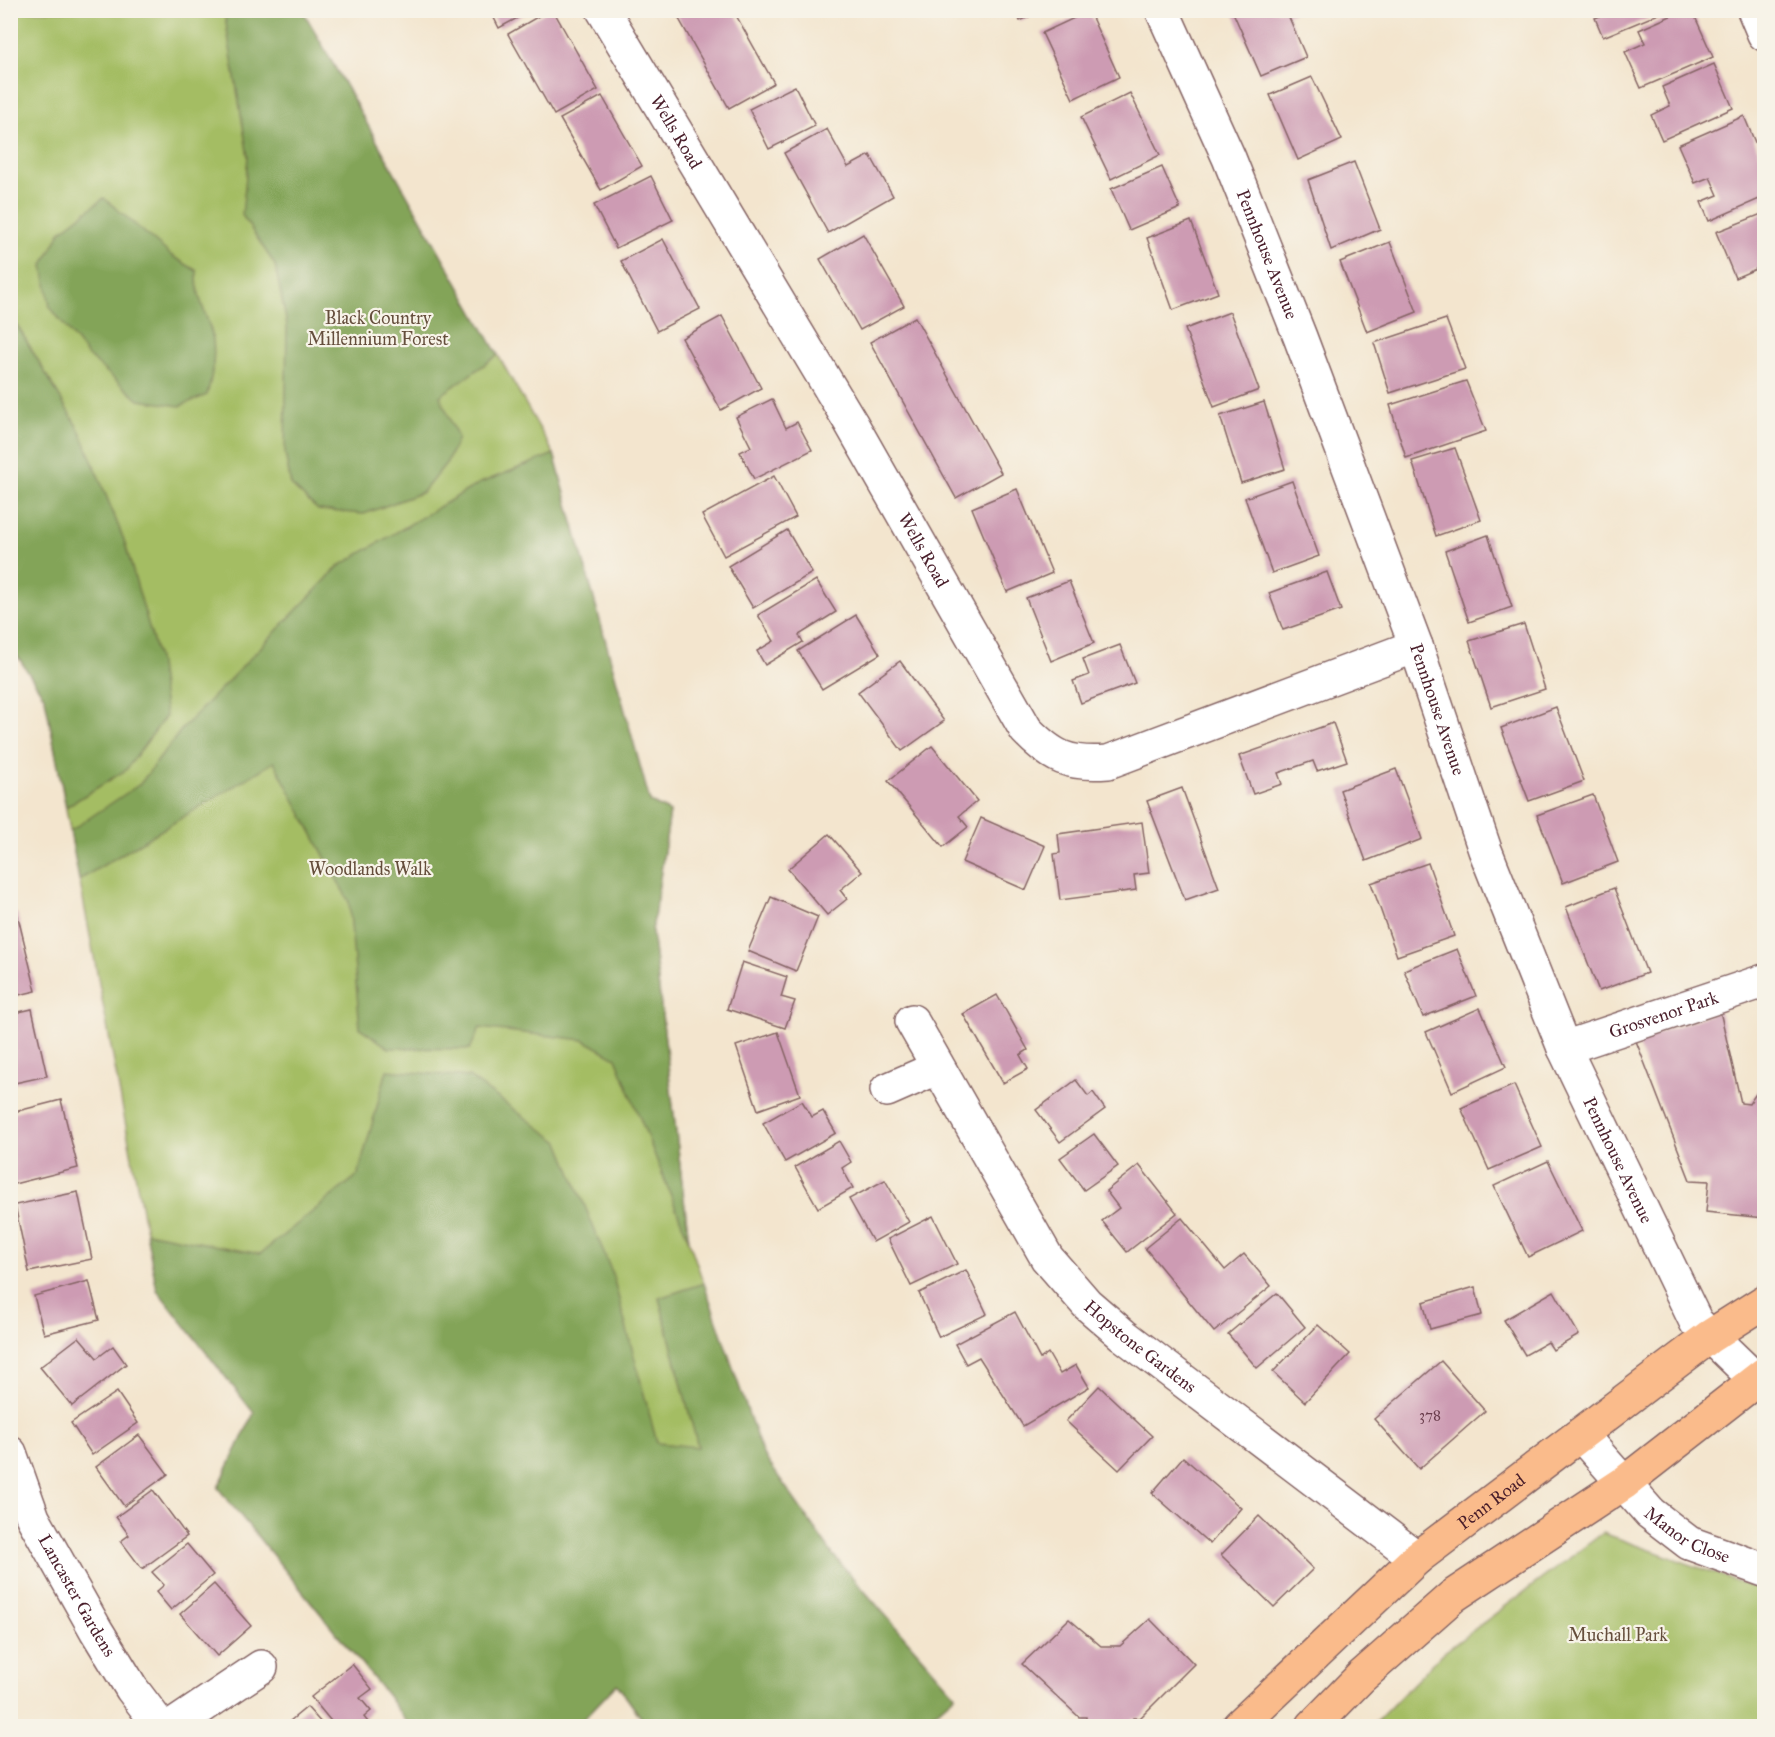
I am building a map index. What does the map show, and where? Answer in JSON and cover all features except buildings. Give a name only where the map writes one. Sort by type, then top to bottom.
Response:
[{"type":"highway","name":"Penn Road","points":[[1239,1726],[1417,1558],[1709,1337],[1764,1302]]},
{"type":"highway","points":[[1313,1726],[1361,1677],[1453,1596],[1624,1483],[1761,1377]]},
{"type":"street","name":"Wells Road","points":[[603,10],[851,423],[1026,730],[1043,748],[1065,760],[1086,764],[1108,762],[1416,646]]},
{"type":"street","name":"Pennhouse Avenue","points":[[1162,10],[1184,55],[1258,232],[1416,646],[1485,850],[1564,1048],[1696,1322],[1709,1337],[1761,1377]]},
{"type":"street","points":[[1754,10],[1764,34]]},
{"type":"street","name":"Grosvenor Park","points":[[1564,1048],[1764,981]]},
{"type":"street","name":"Hopstone Gardens","points":[[912,1021],[1047,1258],[1079,1296],[1123,1335],[1417,1558]]},
{"type":"street","points":[[887,1090],[937,1068]]},
{"type":"street","name":"Manor Close","points":[[1581,1435],[1650,1513],[1689,1542],[1764,1570]]},
{"type":"street","name":"Lancaster Gardens","points":[[10,1453],[33,1518],[132,1689],[160,1726]]},
{"type":"street","points":[[172,1726],[261,1667]]},
{"type":"green space","name":"Woodlands Walk","points":[[10,11],[303,11],[554,454],[650,802],[670,812],[652,931],[689,1241],[762,1453],[833,1555],[955,1695],[919,1726],[647,1726],[617,1684],[577,1726],[409,1726],[388,1696],[218,1488],[254,1413],[157,1290],[45,698],[11,646]]},
{"type":"green space","name":"Black Country Millennium Forest","points":[[224,11],[303,11],[498,355],[440,396],[458,438],[447,462],[423,492],[364,514],[318,510],[291,485],[285,453],[287,325],[275,265],[242,215],[248,157]]},
{"type":"green space","points":[[104,198],[172,256],[197,271],[199,296],[212,334],[214,349],[207,395],[180,406],[139,400],[88,356],[50,307],[43,265],[61,231]]},
{"type":"green space","points":[[10,313],[81,433],[124,540],[158,658],[166,716],[126,770],[66,807],[45,698],[11,646]]},
{"type":"green space","points":[[554,454],[650,802],[670,812],[652,931],[689,1241],[616,1058],[584,1040],[480,1028],[470,1049],[389,1048],[360,1028],[349,902],[274,762],[79,880],[70,831],[140,784],[182,729],[339,566],[478,484]]},
{"type":"green space","points":[[387,1070],[469,1077],[559,1142],[612,1273],[657,1443],[698,1447],[659,1298],[704,1283],[762,1453],[833,1555],[955,1695],[919,1726],[647,1726],[617,1684],[577,1726],[409,1726],[388,1696],[218,1488],[254,1413],[157,1290],[146,1232],[260,1254],[358,1175]]},
{"type":"green space","name":"Muchall Park","points":[[1603,1533],[1764,1591],[1764,1726],[1372,1726],[1443,1653]]}]
